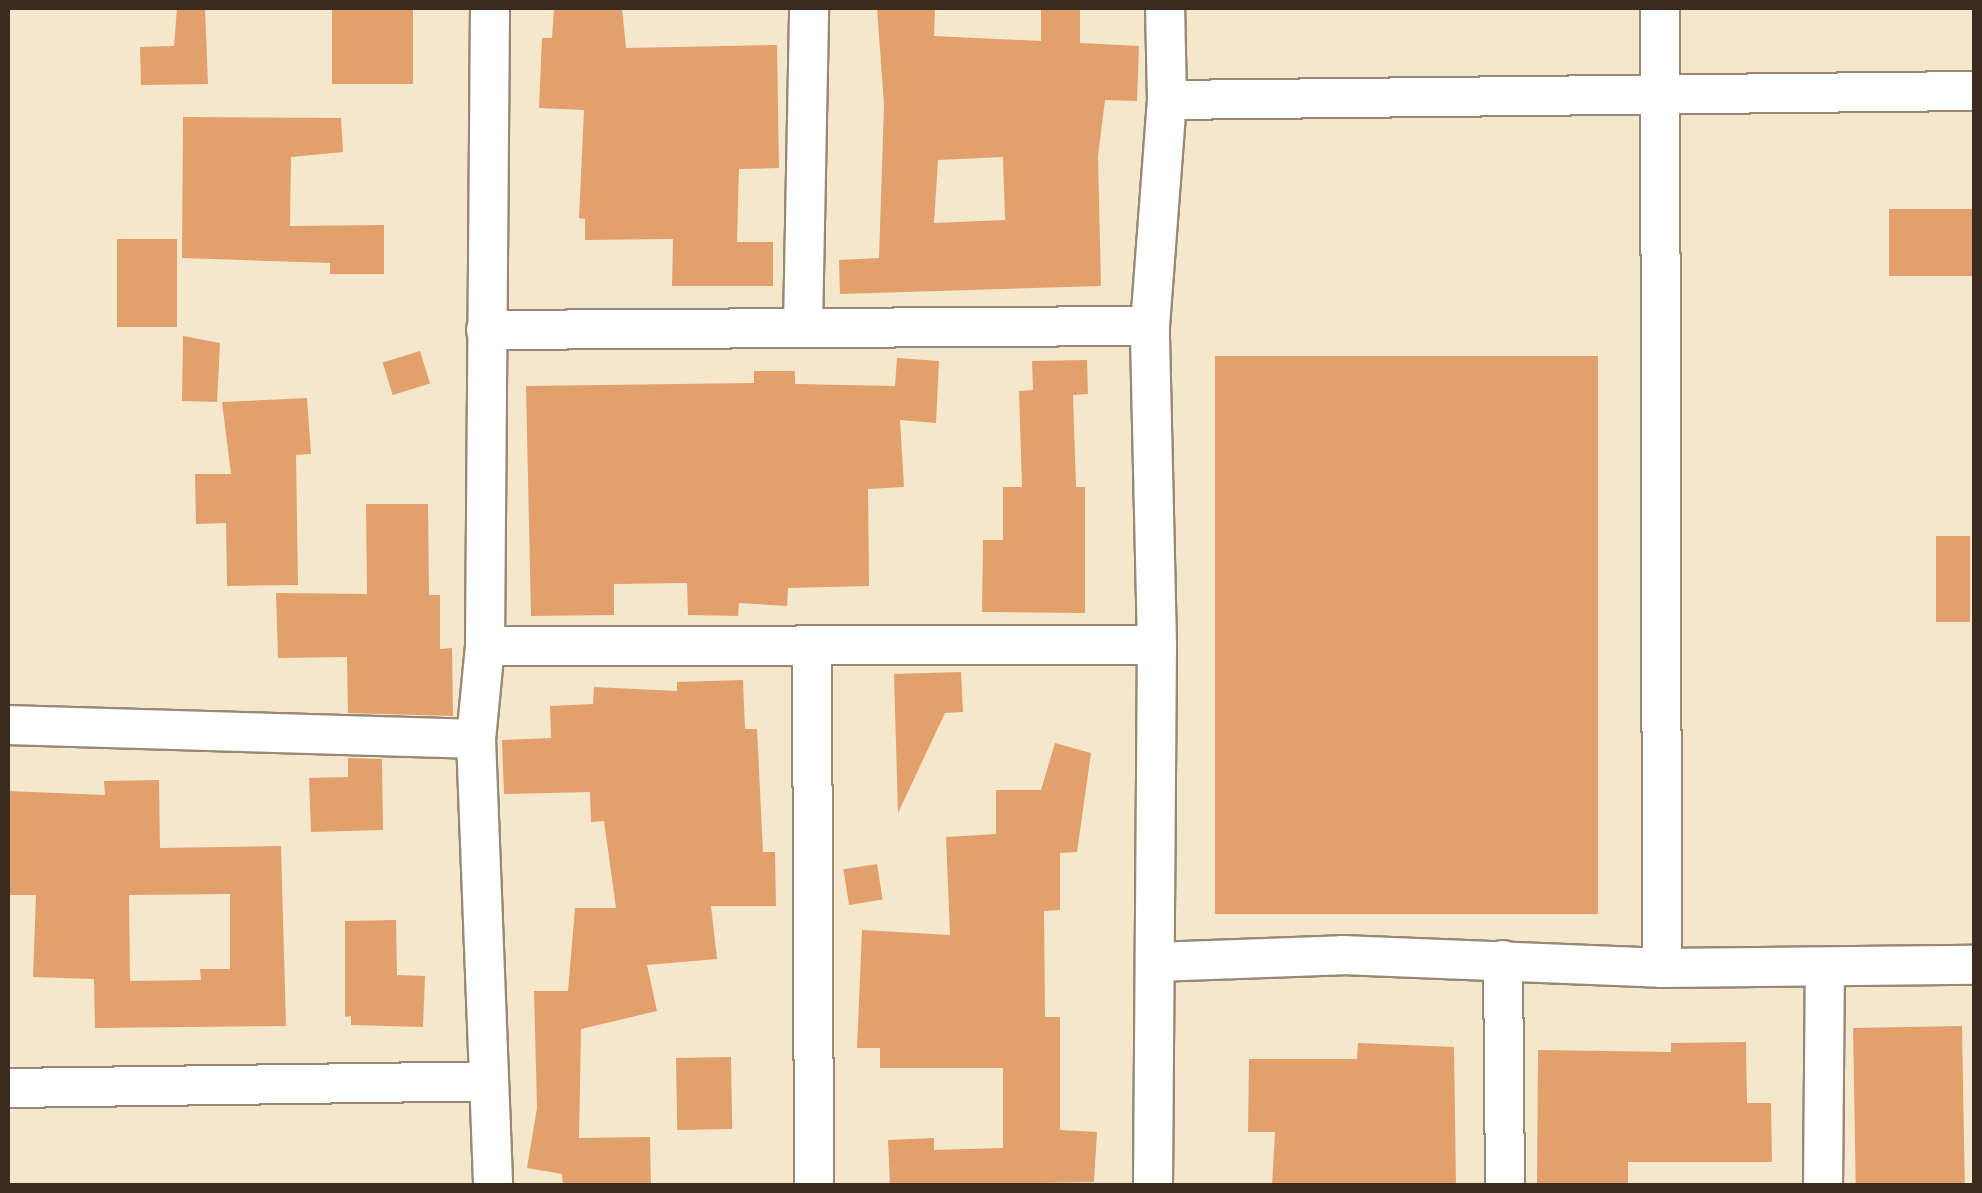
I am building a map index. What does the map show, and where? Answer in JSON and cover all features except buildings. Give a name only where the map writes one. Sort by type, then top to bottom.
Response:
[{"type":"street","points":[[490,8],[485,646],[476,739],[494,1186]]},
{"type":"street","points":[[803,328],[809,8]]},
{"type":"street","points":[[1154,1186],[1157,644],[1150,326],[1167,100],[1165,8]]},
{"type":"street","points":[[1660,8],[1662,968]]},
{"type":"street","points":[[1167,100],[1974,92]]},
{"type":"street","points":[[486,330],[1150,326]]},
{"type":"street","points":[[485,646],[1157,644]]},
{"type":"street","points":[[812,647],[814,1186]]},
{"type":"street","points":[[8,725],[476,739]]},
{"type":"street","points":[[1155,962],[1342,955],[1662,968],[1974,965]]},
{"type":"street","points":[[1503,960],[1506,1186]]},
{"type":"street","points":[[1823,1186],[1825,968]]},
{"type":"street","points":[[8,1088],[489,1081]]}]
